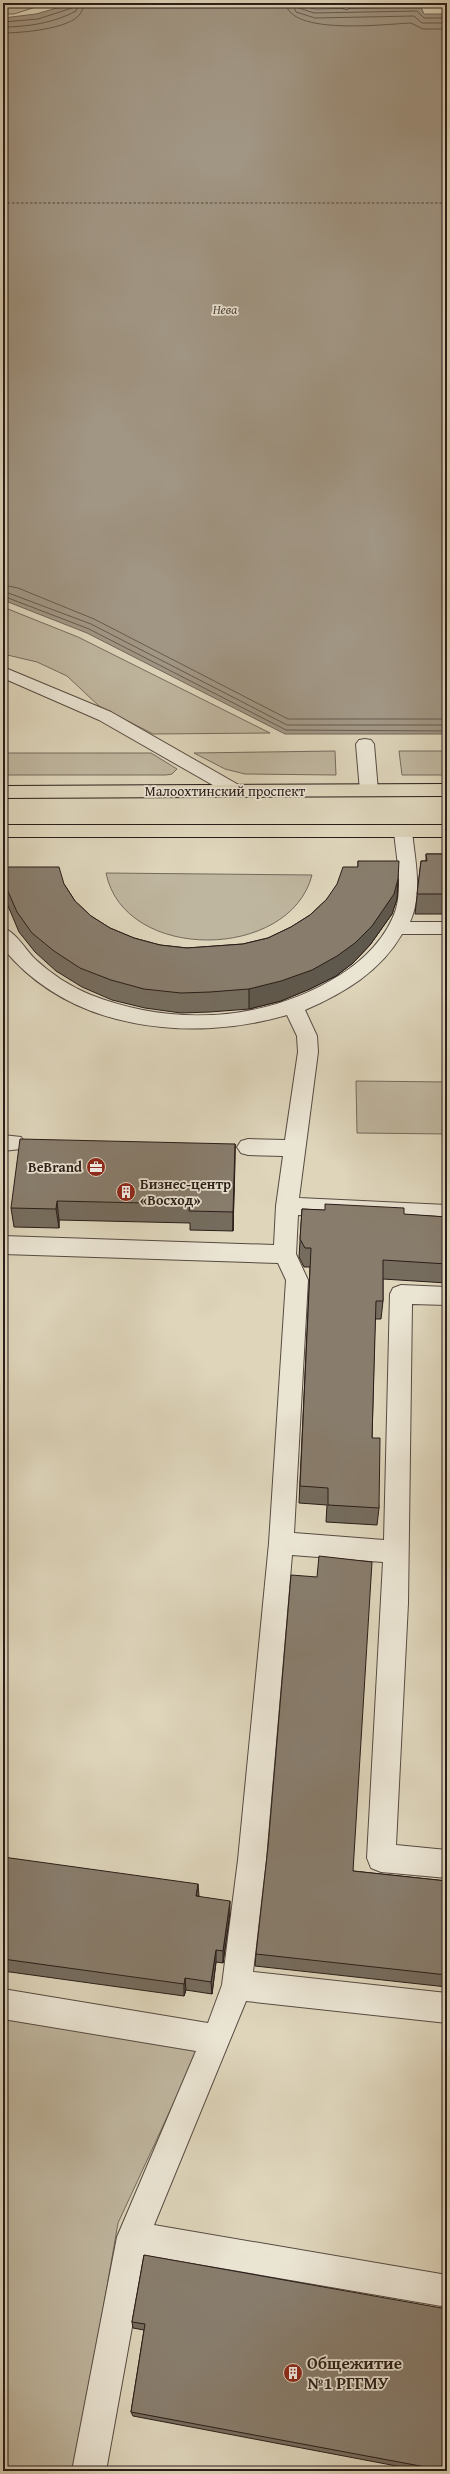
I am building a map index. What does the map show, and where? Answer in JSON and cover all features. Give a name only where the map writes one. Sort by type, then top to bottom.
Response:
[{"type":"main road","name":"Малоохтинский проспект","points":[[3,792],[447,790]]},
{"type":"main road","points":[[3,831],[447,830]]},
{"type":"lane","points":[[3,672],[106,716],[238,792]]},
{"type":"lane","points":[[366,744],[369,790]]},
{"type":"lane","points":[[3,935],[17,954],[35,971],[57,987],[112,1010],[142,1017],[210,1022],[267,1014],[321,995],[354,975],[382,950],[397,928],[409,894],[403,831]]},
{"type":"lane","points":[[397,928],[447,928]]},
{"type":"lane","points":[[89,2471],[133,2237],[237,1985],[252,1852],[281,1543],[297,1280],[285,1254],[287,1206],[308,1052],[307,1036],[293,1006]]},
{"type":"lane","points":[[248,1147],[294,1148]]},
{"type":"lane","points":[[287,1206],[447,1213]]},
{"type":"lane","points":[[3,1246],[285,1254]]},
{"type":"lane","points":[[447,1296],[401,1294],[396,1552],[381,1858],[447,1864]]},
{"type":"lane","points":[[281,1543],[396,1552]]},
{"type":"lane","points":[[237,1985],[447,2008]]},
{"type":"lane","points":[[3,2004],[216,2039]]},
{"type":"lane","points":[[133,2237],[447,2291]]},
{"type":"shaded area","points":[[3,3],[48,3],[14,14],[3,14]]},
{"type":"shaded area","points":[[3,607],[78,637],[270,733],[153,734],[99,706],[67,676],[37,662],[3,654]]},
{"type":"shaded area","points":[[335,751],[336,775],[245,774],[225,769],[194,753]]},
{"type":"shaded area","points":[[399,751],[447,751],[447,775],[402,775]]},
{"type":"shaded area","points":[[3,753],[151,753],[177,769],[172,774],[166,775],[3,775]]},
{"type":"shaded area","points":[[106,873],[312,875],[298,903],[273,924],[242,936],[208,940],[173,936],[143,923],[119,902]]},
{"type":"shaded area","points":[[356,1081],[447,1082],[447,1134],[357,1133]]},
{"type":"shaded area","points":[[3,2015],[200,2046],[118,2223],[75,2471],[3,2471]]},
{"type":"water","name":"Нева","points":[[74,3],[295,3],[315,9],[421,7],[424,14],[447,14],[447,734],[285,734],[87,633],[3,600],[3,18],[36,14]]},
{"type":"building","points":[[426,854],[447,854],[447,894],[417,894],[421,861],[427,861]]},
{"type":"building","points":[[358,861],[399,861],[398,879],[394,894],[372,926],[355,943],[337,956],[312,970],[281,981],[249,989],[210,992],[181,993],[144,989],[111,980],[80,968],[54,951],[32,933],[17,912],[3,880],[3,867],[59,867],[64,884],[75,901],[91,916],[110,928],[134,938],[160,945],[187,948],[243,944],[268,938],[291,927],[310,915],[326,900],[337,884],[343,867],[358,867]]},
{"type":"building","name":"Бизнес-центр «Восход»","points":[[20,1139],[235,1144],[233,1212],[189,1211],[190,1204],[57,1201],[56,1209],[11,1208]]},
{"type":"building","points":[[325,1204],[404,1208],[404,1214],[447,1217],[447,1264],[383,1260],[383,1301],[376,1301],[372,1438],[380,1438],[379,1508],[328,1505],[328,1488],[300,1486],[311,1248],[305,1248],[300,1239],[302,1209],[325,1210]]},
{"type":"building","points":[[319,1556],[372,1562],[353,1871],[447,1881],[447,1975],[256,1954],[268,1847],[291,1575],[317,1577]]},
{"type":"building","points":[[3,1857],[198,1884],[196,1896],[230,1901],[223,1951],[216,1950],[211,1982],[185,1978],[184,1984],[3,1959]]},
{"type":"building","name":"Общежитие №1 РГГМУ","points":[[144,2255],[447,2309],[447,2471],[131,2412],[145,2324],[132,2322]]},
{"type":"ferry route","points":[[3,203],[447,203]]},
{"type":"place","name":"BeBrand","points":[[96,1167]]},
{"type":"place","name":"Бизнес-центр «Восход»","points":[[126,1192]]},
{"type":"place","name":"Общежитие №1 РГГМУ","points":[[293,2373]]}]
